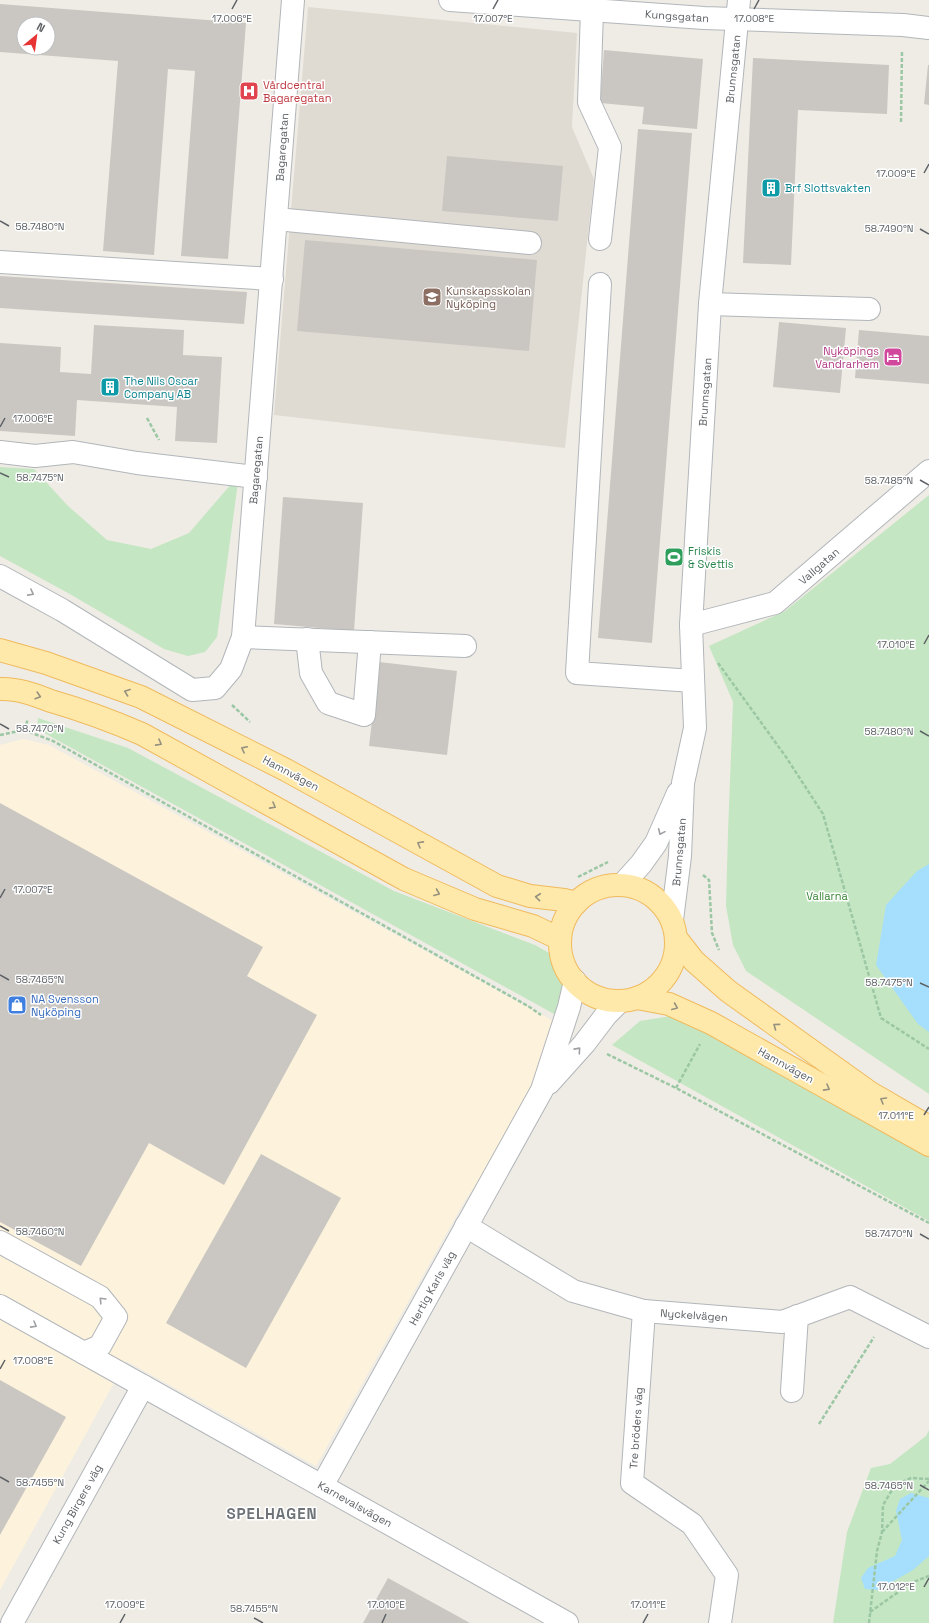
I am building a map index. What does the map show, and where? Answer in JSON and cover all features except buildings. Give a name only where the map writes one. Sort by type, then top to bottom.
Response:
[{"type":"main road","name":"Hamnvägen","points":[[0,650],[46,663],[141,697],[286,770],[497,886],[530,896],[576,903]]},
{"type":"main road","points":[[0,689],[8,688],[35,695],[101,716],[142,734],[404,879],[475,909],[533,926],[560,940]]},
{"type":"main road","points":[[622,885],[638,888],[652,895],[664,906],[674,929],[674,959],[667,974],[654,988],[629,999],[604,998],[588,992],[575,981],[566,968],[561,955],[560,940],[563,926],[568,914],[576,903],[590,892],[605,886],[622,885]]},
{"type":"main road","name":"Hamnvägen","points":[[674,929],[694,962],[728,992],[869,1092],[929,1127]]},
{"type":"main road","name":"Hamnvägen","points":[[629,999],[669,1004],[712,1023],[929,1145]]},
{"type":"street","name":"Bagaregatan","points":[[215,688],[230,669],[243,637],[293,0]]},
{"type":"street","name":"Kungsgatan","points":[[450,0],[503,2],[592,10],[738,10],[929,28]]},
{"type":"street","points":[[592,10],[589,102],[610,147],[600,240]]},
{"type":"street","name":"Brunnsgatan","points":[[674,929],[680,856],[683,783],[695,728],[690,625],[710,304],[738,10]]},
{"type":"street","points":[[276,219],[530,243]]},
{"type":"street","points":[[0,262],[272,279]]},
{"type":"street","points":[[600,284],[577,673],[693,681]]},
{"type":"street","points":[[710,304],[869,309]]},
{"type":"street","points":[[0,452],[35,456],[73,452],[137,463],[256,477]]},
{"type":"street","name":"Vallgatan","points":[[690,625],[775,603],[929,471]]},
{"type":"street","points":[[0,576],[62,610],[192,690],[215,688]]},
{"type":"street","points":[[243,637],[465,646]]},
{"type":"street","points":[[306,639],[311,673],[328,703],[364,715],[370,642]]},
{"type":"street","name":"Brunnsgatan","points":[[622,885],[656,843],[683,783]]},
{"type":"street","name":"Hertig Karls väg","points":[[322,1486],[542,1090],[569,1007],[575,981]]},
{"type":"street","name":"Hertig Karls väg","points":[[542,1090],[584,1044],[606,1015],[629,999]]},
{"type":"street","name":"Nyckelvägen","points":[[466,1226],[574,1291],[644,1311],[782,1322],[850,1297],[929,1337]]},
{"type":"street","points":[[0,1242],[100,1297],[116,1317],[100,1346],[84,1353]]},
{"type":"street","name":"Karnevalsvägen","points":[[0,1306],[567,1623]]},
{"type":"street","name":"Tre bröders väg","points":[[644,1311],[632,1483],[692,1524],[728,1575],[720,1623]]},
{"type":"street","points":[[792,1391],[797,1316]]},
{"type":"street","name":"Kung Birgers väg","points":[[12,1623],[143,1386]]},
{"type":"path","points":[[901,122],[903,25]]},
{"type":"path","points":[[718,662],[786,757],[823,814],[881,1018],[929,1049]]},
{"type":"path","points":[[215,688],[251,723]]},
{"type":"path","points":[[0,735],[24,730],[53,741],[528,1006],[562,1030]]},
{"type":"path","points":[[571,878],[578,878],[610,861]]},
{"type":"path","points":[[584,1044],[676,1088],[929,1222]]},
{"type":"path","points":[[819,1424],[887,1316]]},
{"type":"path","points":[[869,1623],[876,1562],[882,1532],[883,1505],[895,1485],[911,1478],[929,1480]]},
{"type":"path","points":[[882,1532],[929,1480]]},
{"type":"path","points":[[870,1612],[911,1583],[929,1576]]},
{"type":"shaded area","name":"Kunskapsskolan Nyköping","points":[[308,7],[577,33],[572,127],[594,179],[565,448],[274,415]]},
{"type":"shaded area","points":[[23,739],[49,745],[566,1028],[551,1078],[464,1202],[316,1466],[126,1361],[0,1590],[0,745]]},
{"type":"green space","points":[[0,467],[34,469],[68,506],[107,540],[151,549],[189,533],[239,475],[217,637],[205,652],[188,656],[164,649],[68,593],[0,556]]},
{"type":"green space","name":"Vallarna","points":[[929,495],[929,1094],[746,971],[733,945],[726,906],[733,702],[709,646],[785,611]]},
{"type":"green space","points":[[38,718],[128,748],[394,891],[535,945],[553,955],[566,987],[565,1020],[37,729]]},
{"type":"green space","points":[[671,1016],[693,1024],[929,1156],[929,1221],[612,1045],[640,1021]]},
{"type":"green space","points":[[929,1430],[929,1623],[833,1623],[847,1532],[871,1468],[890,1464],[926,1436]]},
{"type":"water","points":[[929,864],[929,1032],[918,1024],[876,965],[886,905],[917,871]]},
{"type":"water","points":[[911,1493],[929,1498],[929,1556],[913,1570],[878,1590],[865,1589],[861,1578],[868,1568],[895,1556],[902,1540],[896,1511],[900,1499]]},
{"type":"place","name":"Vårdcentral Bagaregatan","points":[[249,91]]},
{"type":"place","name":"Brf Slottsvakten","points":[[771,188]]},
{"type":"place","name":"Kunskapsskolan Nyköping","points":[[432,297]]},
{"type":"place","name":"Nyköpings Vandrarhem","points":[[893,357]]},
{"type":"place","name":"The Nils Oscar Company AB","points":[[110,387]]},
{"type":"place","name":"Friskis & Svettis","points":[[674,557]]},
{"type":"place","name":"NA Svensson Nyköping","points":[[17,1005]]},
{"type":"district","name":"SPELHAGEN","points":[[272,1513]]}]
